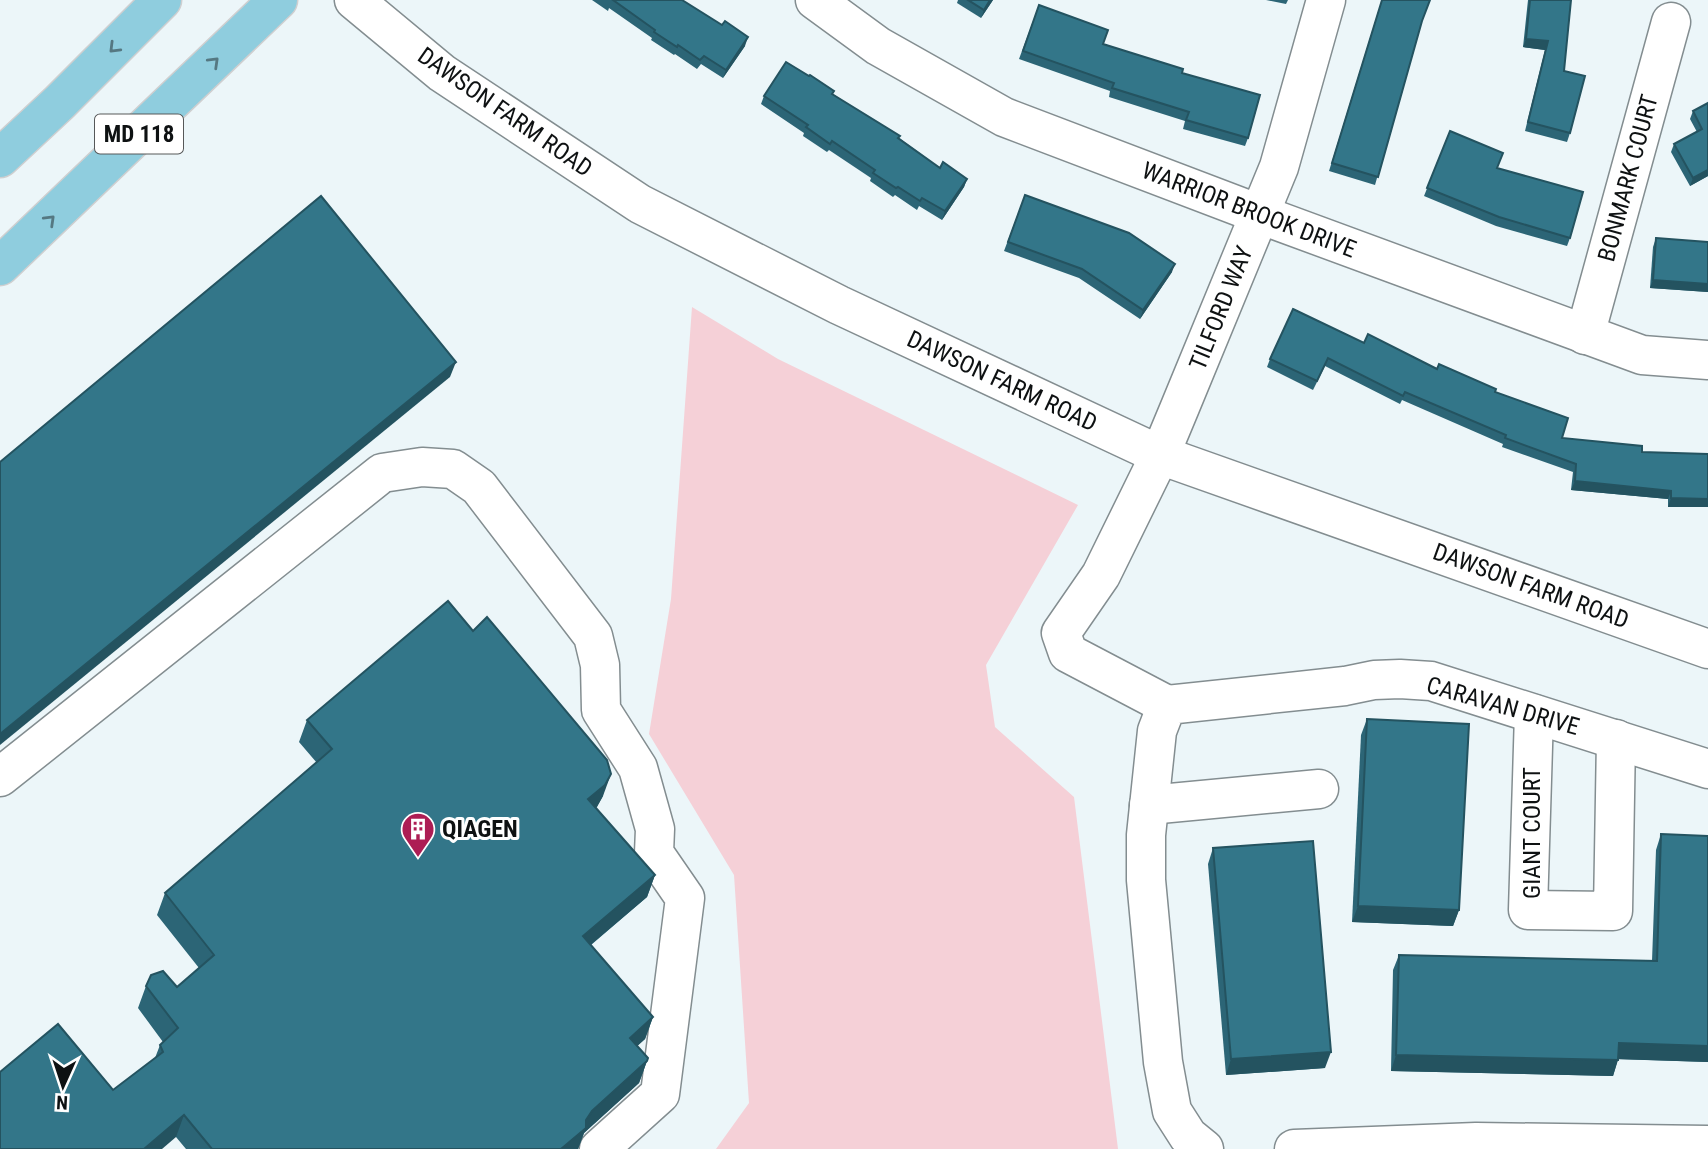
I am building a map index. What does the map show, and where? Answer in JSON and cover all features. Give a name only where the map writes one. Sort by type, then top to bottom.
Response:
[{"type":"main road","name":"MD 118","points":[[0,158],[162,0]]},
{"type":"main road","name":"MD 118","points":[[0,266],[278,0]]},
{"type":"street","name":"DAWSON FARM ROAD","points":[[354,0],[442,74],[640,204],[839,305],[1160,455],[1708,649]]},
{"type":"street","name":"WARRIOR BROOK DRIVE","points":[[815,0],[878,46],[1004,117],[1642,355],[1708,360]]},
{"type":"street","name":"TILFORD WAY","points":[[1160,455],[1279,167],[1326,0]]},
{"type":"street","name":"BONMARK COURT","points":[[1585,335],[1671,22]]},
{"type":"street","points":[[1160,455],[1101,575],[1061,633],[1068,653],[1167,705],[1157,731],[1149,805],[1146,880],[1163,1062],[1172,1111],[1188,1136],[1204,1149]]},
{"type":"street","points":[[0,777],[292,526],[382,473],[422,467],[453,469],[479,486],[593,636],[600,665],[601,710],[638,768],[654,829],[654,853],[685,898],[660,1094],[599,1149]]},
{"type":"street","name":"CARAVAN DRIVE","points":[[1167,705],[1400,679],[1431,681],[1708,769]]},
{"type":"street","name":"GIANT COURT","points":[[1534,714],[1528,910],[1613,911],[1616,739]]},
{"type":"street","points":[[1149,805],[1319,789]]},
{"type":"street","points":[[1294,1149],[1476,1145],[1708,1145]]},
{"type":"shaded area","points":[[692,307],[778,359],[1078,505],[986,665],[995,727],[1074,797],[1118,1149],[716,1149],[749,1103],[734,875],[649,734],[671,599]]},
{"type":"building","points":[[613,0],[682,0],[722,25],[725,21],[748,37],[726,70],[704,56],[700,60],[678,45],[677,47]]},
{"type":"building","points":[[968,0],[990,0],[984,10]]},
{"type":"building","points":[[1382,0],[1430,0],[1378,177],[1332,163]]},
{"type":"building","points":[[1530,0],[1571,0],[1564,71],[1585,76],[1570,133],[1528,122],[1548,41],[1526,39]]},
{"type":"building","points":[[1039,5],[1108,30],[1103,44],[1183,69],[1182,73],[1260,95],[1248,138],[1186,120],[1189,112],[1112,88],[1114,83],[1023,51]]},
{"type":"building","points":[[786,62],[810,75],[834,91],[832,94],[900,136],[898,138],[940,168],[943,162],[967,179],[945,211],[896,188],[873,173],[875,170],[832,141],[830,144],[806,127],[808,125],[764,96]]},
{"type":"building","points":[[1708,103],[1708,170],[1693,178],[1674,144],[1702,129],[1693,111]]},
{"type":"building","points":[[1450,131],[1503,153],[1497,168],[1583,192],[1570,238],[1499,217],[1427,188]]},
{"type":"building","points":[[1025,195],[1129,233],[1175,264],[1143,310],[1082,269],[1008,242]]},
{"type":"building","points":[[321,196],[456,362],[0,734],[0,462]]},
{"type":"building","points":[[1656,238],[1708,242],[1708,284],[1653,280]]},
{"type":"building","points":[[1293,309],[1364,343],[1368,334],[1437,369],[1439,364],[1496,389],[1495,392],[1568,418],[1562,438],[1642,446],[1642,452],[1708,454],[1708,499],[1671,498],[1671,491],[1575,481],[1576,464],[1505,438],[1506,435],[1405,392],[1403,396],[1328,358],[1317,381],[1270,359]]},
{"type":"building","name":"QIAGEN","points":[[448,601],[473,631],[487,617],[607,760],[611,774],[605,785],[588,799],[655,875],[583,936],[653,1017],[630,1038],[648,1058],[647,1061],[592,1111],[586,1120],[586,1128],[561,1149],[212,1149],[184,1115],[144,1149],[0,1149],[0,1072],[58,1024],[113,1090],[163,1052],[160,1045],[178,1028],[146,986],[151,975],[163,971],[177,987],[214,955],[165,893],[332,749],[307,720]]},
{"type":"building","points":[[1367,719],[1469,724],[1459,910],[1358,906]]},
{"type":"building","points":[[1661,834],[1708,836],[1708,1046],[1619,1043],[1618,1060],[1396,1055],[1399,955],[1657,961]]},
{"type":"building","points":[[1313,841],[1331,1052],[1231,1059],[1213,848]]},
{"type":"place","name":"QIAGEN","points":[[418,859]]}]
